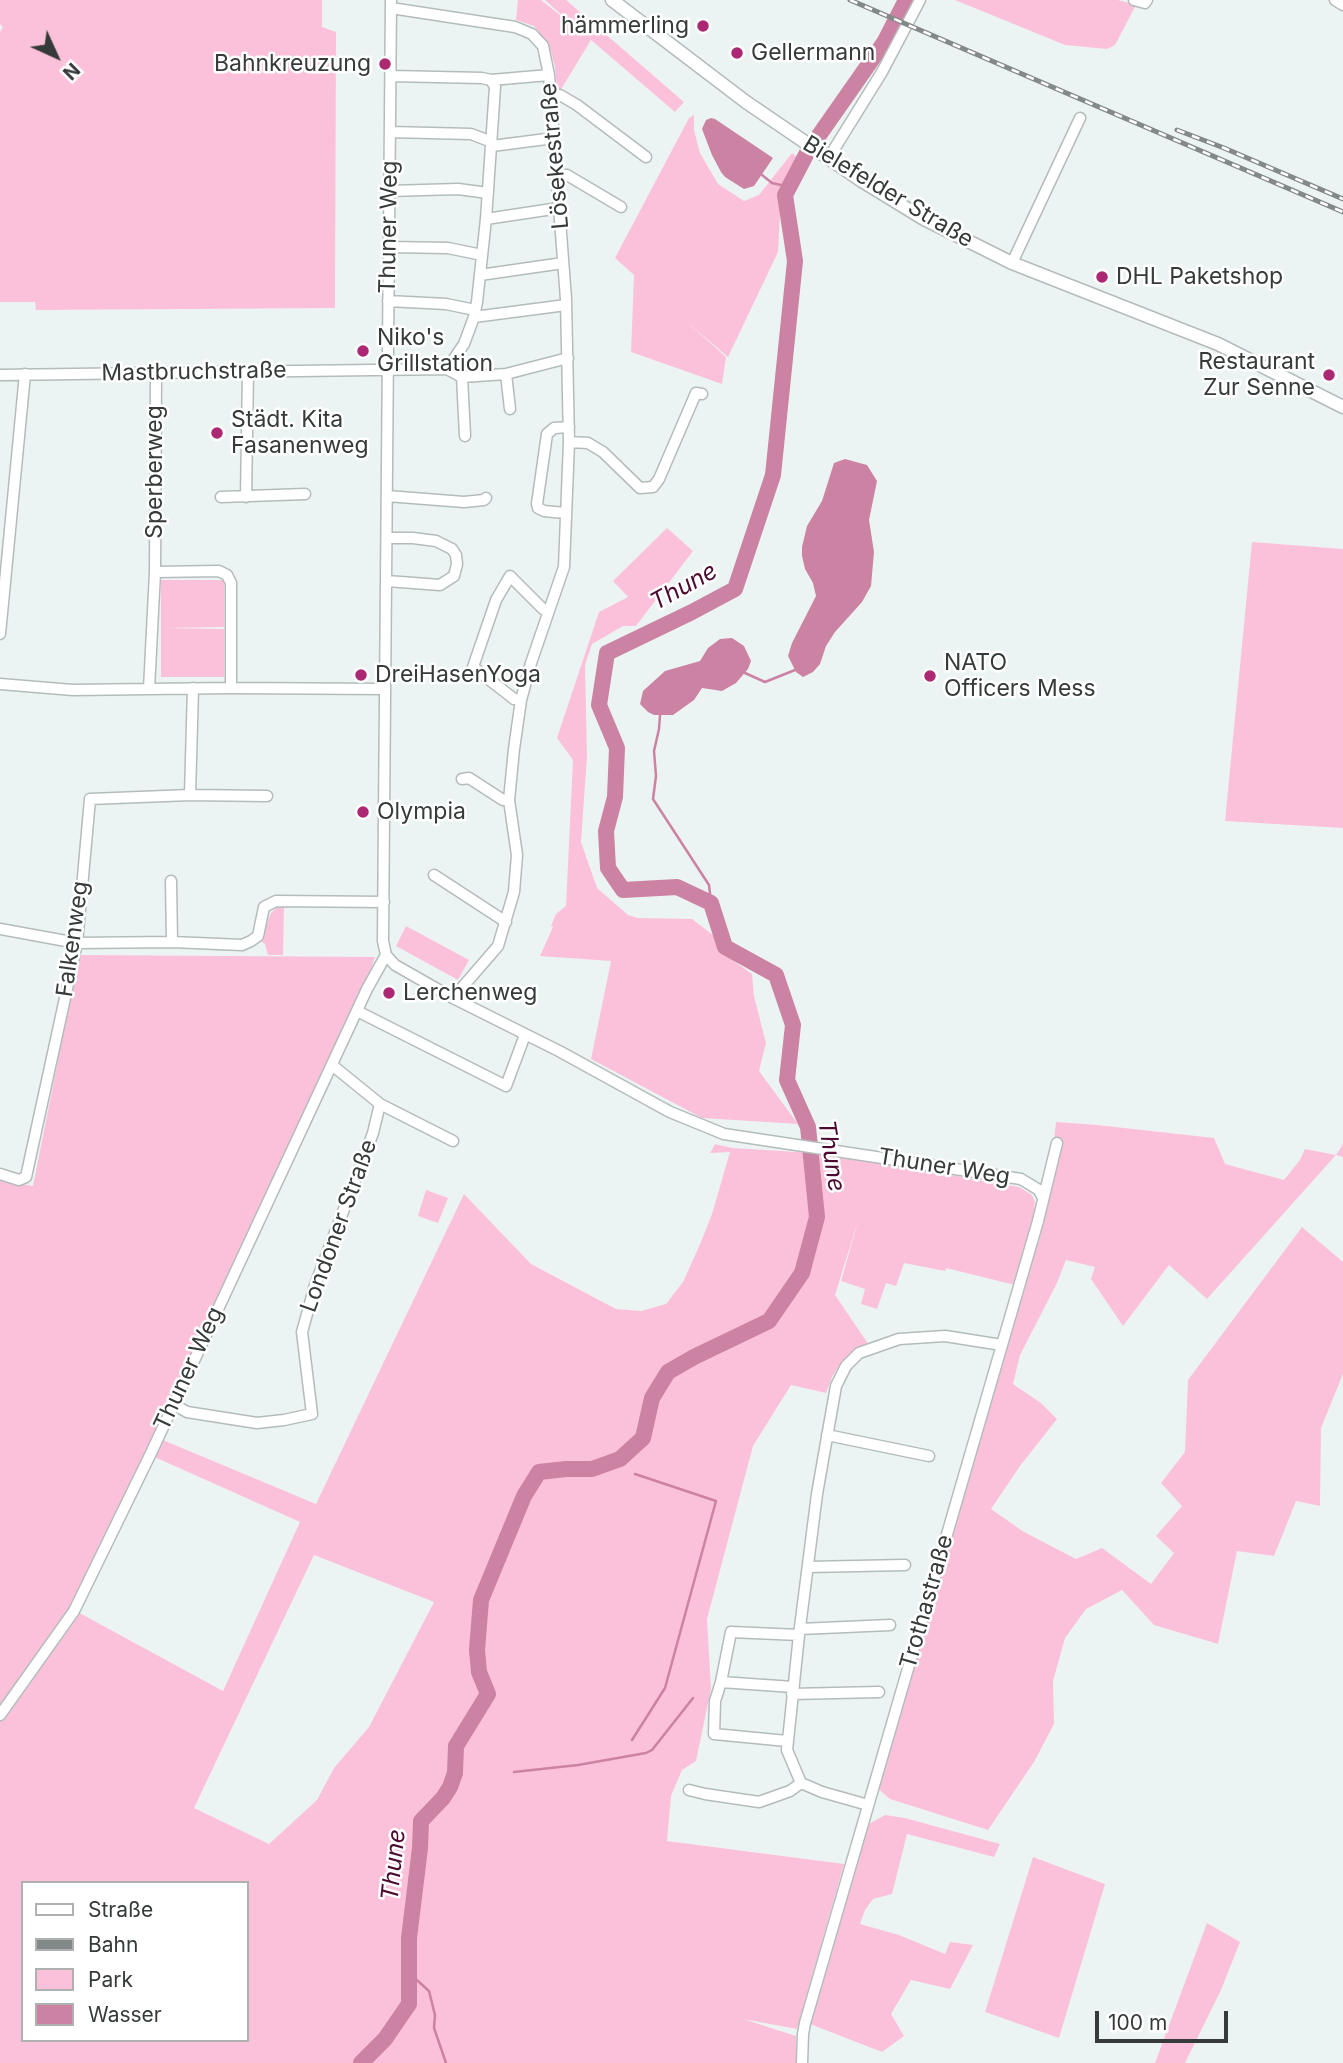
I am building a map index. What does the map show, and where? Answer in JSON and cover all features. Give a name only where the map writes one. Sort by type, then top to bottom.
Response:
[{"type":"main road","name":"Bielefelder Straße","points":[[612,0],[697,66],[824,156],[954,236],[1012,263],[1210,340],[1343,407]]},
{"type":"street","points":[[824,156],[882,72],[920,0]]},
{"type":"street","points":[[1133,0],[1145,3],[1147,0]]},
{"type":"street","points":[[1335,0],[1343,5]]},
{"type":"street","name":"Lösekestraße","points":[[391,4],[515,26],[532,34],[543,46],[549,75],[566,305],[569,442],[564,567],[521,700],[509,800],[517,855],[514,892],[498,946],[453,998]]},
{"type":"street","name":"Thuner Weg","points":[[391,4],[383,941],[386,955],[395,964],[453,998],[670,1112],[712,1130],[1021,1179],[1039,1190],[1043,1199]]},
{"type":"street","points":[[390,76],[491,80],[549,75]]},
{"type":"street","points":[[491,80],[495,87],[481,275],[475,314],[464,344],[447,369],[462,377],[506,374],[568,358]]},
{"type":"street","points":[[550,94],[560,95],[577,105],[646,157]]},
{"type":"street","points":[[1012,263],[1080,118]]},
{"type":"street","points":[[390,132],[471,135],[492,144],[554,138]]},
{"type":"street","points":[[556,173],[567,175],[621,207]]},
{"type":"street","points":[[389,191],[458,188],[488,193]]},
{"type":"street","points":[[486,219],[559,208]]},
{"type":"street","points":[[389,247],[448,248],[482,255]]},
{"type":"street","points":[[481,275],[563,263]]},
{"type":"street","points":[[388,301],[446,304],[475,314],[566,305]]},
{"type":"street","name":"Mastbruchstraße","points":[[0,375],[447,369]]},
{"type":"street","points":[[246,497],[248,371]]},
{"type":"street","name":"Sperberweg","points":[[149,689],[155,572],[156,372]]},
{"type":"street","points":[[0,635],[25,374]]},
{"type":"street","points":[[506,374],[510,409]]},
{"type":"street","points":[[462,377],[466,436]]},
{"type":"street","points":[[569,442],[588,443],[603,452],[640,488],[653,487],[659,479],[695,392]]},
{"type":"street","points":[[565,513],[544,511],[538,508],[537,504],[547,434],[554,428],[569,428]]},
{"type":"street","points":[[222,497],[305,494]]},
{"type":"street","points":[[387,496],[464,502],[486,498]]},
{"type":"street","points":[[387,538],[436,541],[452,549],[457,564],[454,576],[440,585],[387,581]]},
{"type":"street","name":"Sperberweg","points":[[155,572],[219,572],[227,575],[231,583],[231,688]]},
{"type":"street","points":[[521,700],[514,699],[473,667],[496,600],[510,576],[548,611]]},
{"type":"street","points":[[0,684],[73,690],[385,689]]},
{"type":"street","points":[[190,795],[193,688]]},
{"type":"street","points":[[462,779],[469,778],[503,800],[509,800]]},
{"type":"street","name":"Falkenweg","points":[[0,1174],[19,1180],[26,1177],[77,943],[90,799],[190,795],[267,796]]},
{"type":"street","points":[[433,875],[506,922]]},
{"type":"street","points":[[171,881],[172,942]]},
{"type":"street","points":[[0,929],[77,943],[172,942],[242,945],[258,936],[264,907],[276,901],[384,902]]},
{"type":"street","name":"Thuner Weg","points":[[0,1715],[74,1611],[152,1451],[365,992],[386,955]]},
{"type":"street","points":[[357,1011],[506,1086],[525,1035]]},
{"type":"street","points":[[332,1065],[380,1104],[453,1141]]},
{"type":"street","name":"Londoner Straße","points":[[173,1404],[187,1412],[257,1423],[312,1414],[302,1332],[315,1284],[373,1133],[380,1104]]},
{"type":"street","name":"Trothastraße","points":[[802,2063],[805,2023],[1002,1345],[1057,1143]]},
{"type":"street","points":[[868,1805],[801,1783],[787,1750],[799,1632],[836,1386],[846,1366],[859,1353],[899,1339],[945,1336],[1002,1345]]},
{"type":"street","points":[[827,1435],[929,1456]]},
{"type":"street","points":[[808,1567],[905,1565]]},
{"type":"street","points":[[787,1741],[714,1734],[715,1702],[731,1632],[799,1632],[890,1625]]},
{"type":"street","points":[[721,1682],[793,1691],[878,1692]]},
{"type":"street","points":[[689,1790],[759,1802],[790,1791],[801,1783]]},
{"type":"green space","points":[[0,0],[322,0],[322,27],[336,32],[335,308],[36,310],[35,302],[0,302],[0,32],[3,27],[0,24]]},
{"type":"green space","points":[[518,0],[541,0],[575,27],[545,0],[566,0],[684,102],[675,112],[591,40],[560,91],[557,90],[549,45],[534,26],[516,20]]},
{"type":"green space","points":[[955,0],[1118,0],[1136,5],[1115,45],[1107,49],[1065,45]]},
{"type":"green space","points":[[694,115],[694,130],[700,153],[718,184],[744,201],[759,195],[792,153],[798,158],[781,194],[778,252],[728,357],[687,322],[726,357],[722,384],[631,352],[634,275],[615,258],[689,118]]},
{"type":"green space","points":[[667,528],[693,551],[636,626],[623,626],[592,644],[585,665],[587,756],[581,842],[597,888],[628,915],[638,918],[692,919],[713,935],[724,954],[752,974],[754,996],[766,1043],[759,1071],[798,1124],[702,1118],[591,1059],[611,961],[540,956],[556,914],[566,906],[573,760],[557,738],[599,612],[628,597],[613,581]]},
{"type":"green space","points":[[1252,542],[1343,549],[1343,828],[1225,821]]},
{"type":"green space","points":[[161,580],[224,580],[224,627],[165,628],[224,629],[224,677],[161,677]]},
{"type":"green space","points":[[284,907],[283,955],[268,955],[262,942],[268,920],[276,908]]},
{"type":"green space","points":[[406,926],[469,960],[458,980],[396,946]]},
{"type":"green space","points":[[79,955],[375,957],[363,996],[158,1438],[316,1504],[464,1194],[531,1264],[616,1309],[641,1311],[666,1304],[683,1282],[701,1242],[730,1152],[710,1153],[715,1144],[732,1148],[831,1154],[1019,1187],[1032,1195],[1035,1202],[1033,1219],[1015,1285],[946,1268],[945,1271],[904,1263],[896,1286],[886,1283],[877,1309],[861,1304],[865,1289],[841,1281],[859,1218],[835,1295],[869,1345],[841,1363],[826,1393],[791,1385],[753,1446],[707,1619],[711,1689],[696,1761],[682,1770],[671,1796],[667,1841],[844,1864],[797,2029],[743,2019],[796,2036],[797,2063],[0,2063],[0,1180],[33,1186]],"holes":[[[150,1455],[300,1522],[223,1691],[74,1610]],[[314,1555],[434,1602],[369,1727],[334,1768],[317,1800],[269,1844],[194,1808]]]},
{"type":"green space","points":[[1056,1122],[1214,1138],[1225,1164],[1284,1180],[1305,1149],[1336,1155],[1207,1299],[1169,1265],[1123,1326],[1091,1279],[1095,1267],[1066,1260],[1020,1355],[1013,1384],[1041,1403],[1057,1419],[991,1509],[1024,1532],[1076,1559],[1102,1548],[1151,1584],[1174,1553],[1156,1536],[1182,1506],[1161,1483],[1185,1452],[1188,1380],[1302,1227],[1343,1262],[1343,1374],[1321,1428],[1320,1506],[1296,1501],[1274,1556],[1237,1551],[1218,1644],[1154,1625],[1122,1590],[1086,1609],[1065,1638],[1053,1681],[1054,1724],[1034,1762],[988,1830],[890,1799],[877,1788],[1047,1208]]},
{"type":"green space","points":[[1343,1144],[1343,1157],[1336,1155]]},
{"type":"green space","points":[[426,1190],[448,1198],[438,1223],[418,1216]]},
{"type":"green space","points":[[885,1815],[1000,1844],[994,1857],[907,1834],[892,1894],[873,1899],[860,1924],[899,1935],[945,1954],[950,1942],[973,1945],[950,1989],[911,1980],[891,2014],[904,2036],[882,2052],[810,2024],[867,1825]]},
{"type":"green space","points":[[1033,1857],[1105,1884],[1059,2038],[985,2012]]},
{"type":"green space","points":[[1207,1923],[1240,1942],[1221,1990],[1185,2063],[1155,2063]]},
{"type":"water","points":[[711,118],[773,158],[754,186],[744,189],[721,172],[702,129],[706,120]]},
{"type":"water","points":[[845,459],[867,465],[877,481],[869,520],[874,552],[871,586],[862,602],[835,632],[826,646],[820,664],[813,672],[803,677],[796,672],[788,656],[816,596],[813,583],[805,569],[802,547],[807,526],[822,501],[834,463]]},
{"type":"water","points":[[732,638],[744,646],[751,661],[736,683],[722,691],[702,688],[694,700],[673,715],[654,715],[640,704],[643,691],[665,671],[700,661],[708,648],[720,639]]},
{"type":"waterway","name":"Thune","points":[[361,2063],[385,2039],[409,2004],[409,1938],[421,1821],[450,1787],[455,1773],[456,1746],[488,1694],[479,1672],[477,1650],[481,1600],[524,1496],[539,1472],[592,1469],[620,1459],[643,1438],[652,1398],[668,1372],[769,1321],[802,1273],[817,1217],[808,1127],[787,1080],[793,1025],[776,975],[725,947],[711,903],[677,887],[623,890],[608,868],[606,831],[615,797],[617,748],[599,705],[607,653],[735,589],[773,475],[795,261],[785,195],[808,151],[885,41],[906,0]]},
{"type":"waterway","points":[[762,175],[772,183],[790,187]]},
{"type":"waterway","points":[[745,673],[765,682],[795,670]]},
{"type":"waterway","points":[[660,715],[654,751],[656,776],[653,799],[709,885],[711,903]]},
{"type":"waterway","points":[[632,1740],[665,1688],[716,1501],[635,1474]]},
{"type":"waterway","points":[[514,1772],[578,1765],[646,1753],[652,1750],[693,1698]]},
{"type":"waterway","points":[[409,1973],[429,1991],[435,2015],[434,2028],[446,2063]]},
{"type":"railway","points":[[850,0],[1343,212]]},
{"type":"railway","points":[[1177,130],[1343,199]]},
{"type":"place","name":"hämmerling","points":[[703,26]]},
{"type":"place","name":"Gellermann","points":[[737,53]]},
{"type":"place","name":"Bahnkreuzung","points":[[385,64]]},
{"type":"place","name":"DHL Paketshop","points":[[1102,277]]},
{"type":"place","name":"Niko's Grillstation","points":[[363,351]]},
{"type":"place","name":"Restaurant Zur Senne","points":[[1329,375]]},
{"type":"place","name":"Städt. Kita Fasanenweg","points":[[217,433]]},
{"type":"place","name":"DreiHasenYoga","points":[[361,675]]},
{"type":"place","name":"NATO Officers Mess","points":[[930,676]]},
{"type":"place","name":"Olympia","points":[[363,812]]},
{"type":"place","name":"Lerchenweg","points":[[389,993]]}]
